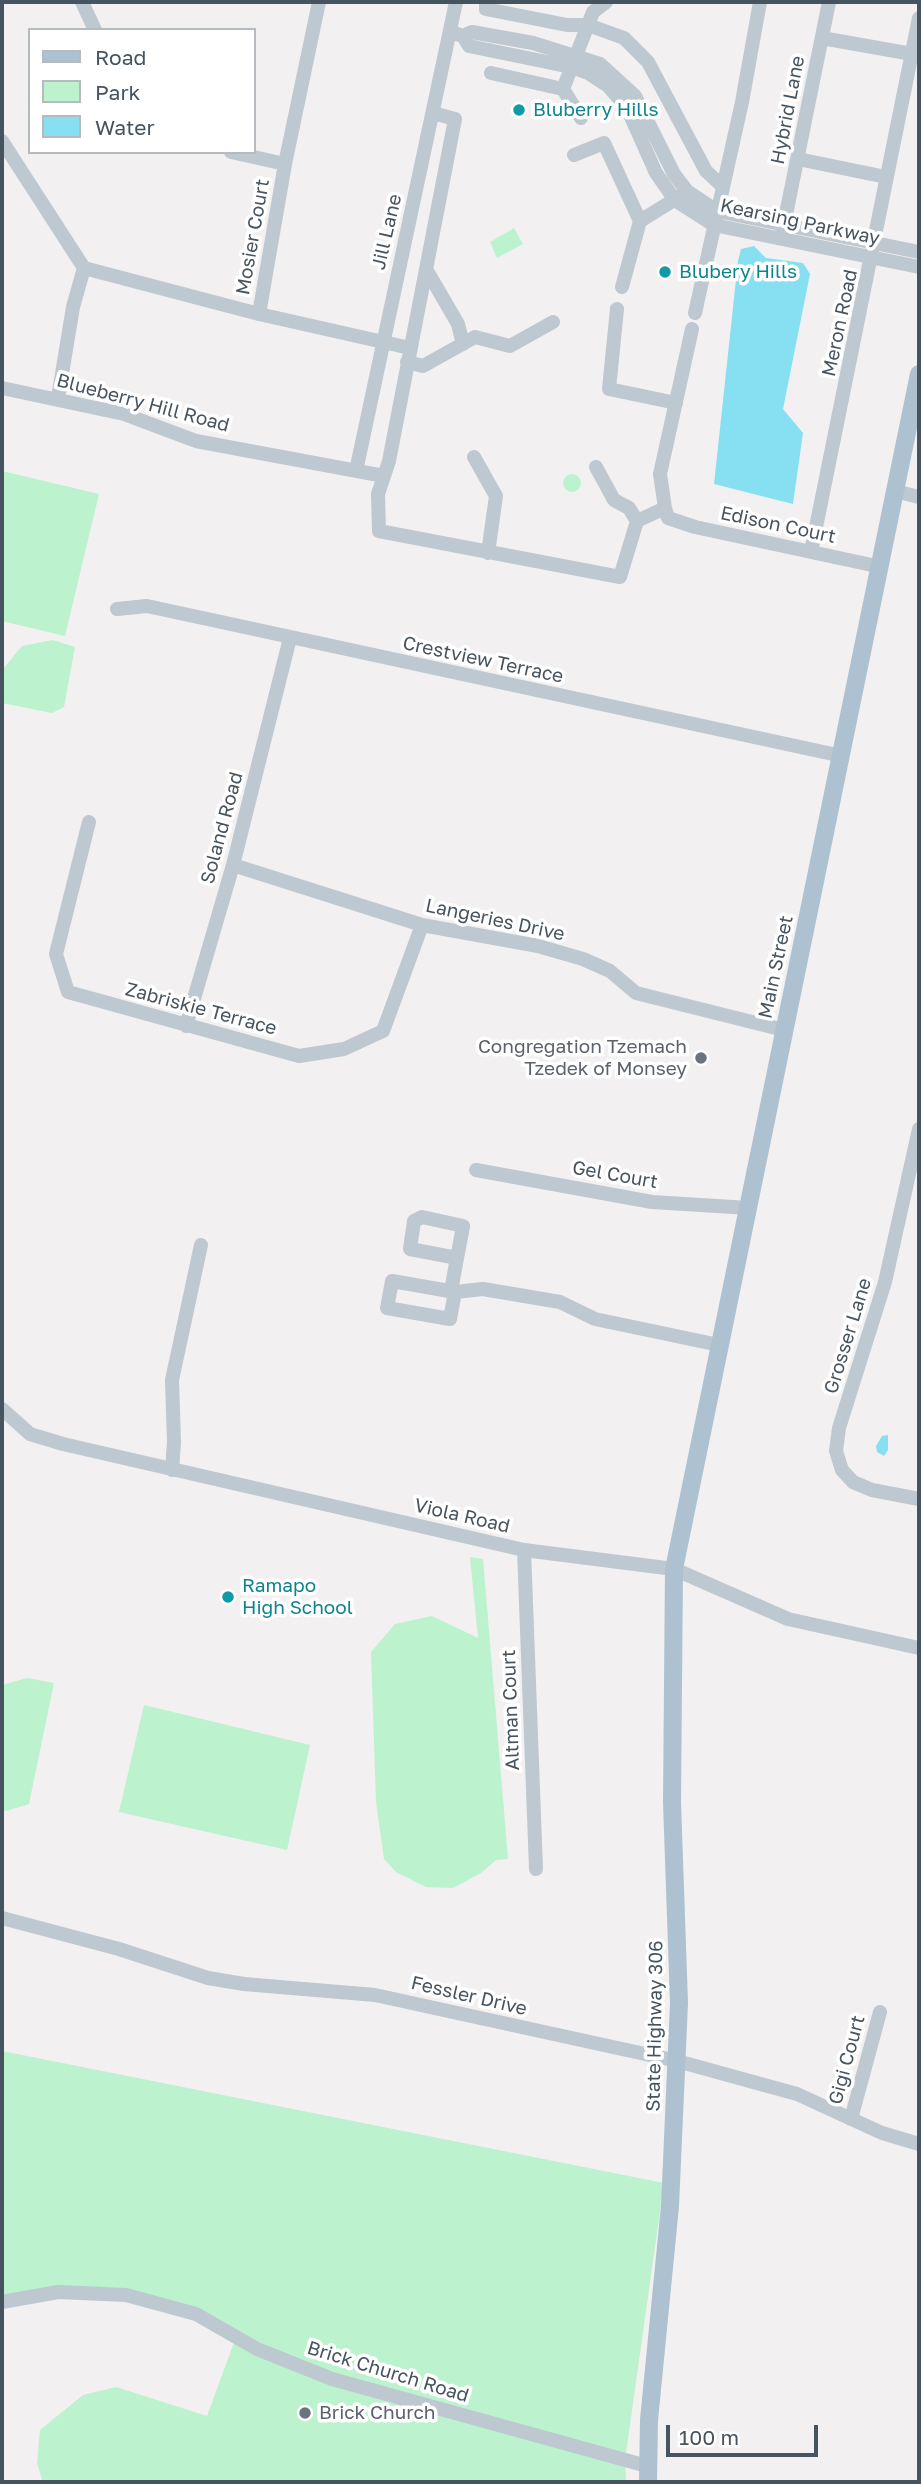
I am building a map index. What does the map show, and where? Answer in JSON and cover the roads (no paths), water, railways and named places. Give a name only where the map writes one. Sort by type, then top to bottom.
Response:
[{"type":"main road","name":"Main Street","points":[[674,1569],[919,374]]},
{"type":"main road","name":"State Highway 306","points":[[648,2474],[670,2206],[677,2061],[678,1937],[671,1669],[674,1569]]},
{"type":"street","points":[[82,2],[94,28]]},
{"type":"street","name":"Mosier Court","points":[[259,314],[285,164],[319,2]]},
{"type":"street","name":"Jill Lane","points":[[356,471],[433,113],[457,34],[457,2]]},
{"type":"street","points":[[486,2],[486,9],[567,25],[588,25],[624,38],[648,62],[706,171],[722,186]]},
{"type":"street","points":[[563,89],[593,12],[606,2]]},
{"type":"street","points":[[695,313],[742,102],[760,2]]},
{"type":"street","name":"Hybrid Lane","points":[[783,232],[829,2]]},
{"type":"street","name":"Meron Road","points":[[811,552],[919,18]]},
{"type":"street","name":"Kearsing Parkway","points":[[457,34],[469,46],[600,64],[635,96],[674,174],[715,218]]},
{"type":"street","points":[[822,38],[912,54]]},
{"type":"street","name":"Kearsing Parkway","points":[[574,61],[608,86],[626,108],[656,173],[675,200],[715,218],[873,251],[919,267]]},
{"type":"street","points":[[491,73],[563,89],[581,118]]},
{"type":"street","points":[[433,113],[456,119],[379,494],[379,531],[620,577],[638,521]]},
{"type":"street","points":[[2,141],[84,268],[259,314],[382,342],[409,355],[423,366],[475,337],[510,346],[553,322]]},
{"type":"street","points":[[574,155],[604,143],[640,221],[622,287]]},
{"type":"street","points":[[240,154],[285,164]]},
{"type":"street","points":[[798,159],[886,177]]},
{"type":"street","points":[[640,221],[687,191]]},
{"type":"street","name":"Kearsing Parkway","points":[[873,251],[919,252]]},
{"type":"street","points":[[58,398],[73,307],[84,268]]},
{"type":"street","points":[[426,269],[458,324],[463,344]]},
{"type":"street","points":[[617,309],[610,389],[676,403]]},
{"type":"street","points":[[638,521],[666,513],[660,474],[692,329]]},
{"type":"street","name":"Blueberry Hill Road","points":[[2,388],[124,414],[196,441],[384,476]]},
{"type":"street","points":[[474,457],[496,496],[488,553]]},
{"type":"street","points":[[596,467],[614,500],[629,508],[638,521]]},
{"type":"street","points":[[895,491],[919,496]]},
{"type":"street","name":"Edison Court","points":[[666,513],[695,527],[881,567]]},
{"type":"street","name":"Crestview Terrace","points":[[117,609],[147,606],[842,756]]},
{"type":"street","name":"Soland Road","points":[[186,1026],[233,865],[290,638]]},
{"type":"street","name":"Zabriskie Terrace","points":[[89,822],[56,954],[68,992],[299,1056],[344,1049],[383,1031],[422,925]]},
{"type":"street","name":"Langeries Drive","points":[[233,865],[422,925],[537,946],[572,956],[610,971],[636,993],[785,1030]]},
{"type":"street","name":"Grosser Lane","points":[[919,1129],[885,1282],[839,1428],[836,1451],[842,1470],[853,1482],[872,1490],[919,1499]]},
{"type":"street","name":"Gel Court","points":[[476,1170],[652,1202],[748,1208]]},
{"type":"street","points":[[172,1470],[172,1380],[201,1245]]},
{"type":"street","points":[[457,1258],[453,1292],[450,1319],[387,1308],[392,1281],[453,1292],[483,1289],[560,1302],[595,1319],[719,1345]]},
{"type":"street","name":"Viola Road","points":[[2,1409],[30,1434],[172,1470],[524,1550],[674,1569],[788,1619],[919,1648]]},
{"type":"street","name":"Altman Court","points":[[524,1550],[536,1869]]},
{"type":"street","name":"Fessler Drive","points":[[2,1918],[119,1949],[208,1978],[244,1984],[375,1995],[677,2061],[797,2094],[851,2119],[919,2144]]},
{"type":"street","name":"Gigi Court","points":[[851,2119],[880,2012]]},
{"type":"street","name":"Brick Church Road","points":[[2,2302],[58,2292],[126,2295],[196,2314],[257,2349],[332,2379],[648,2474]]},
{"type":"water","points":[[754,246],[766,258],[803,263],[810,274],[783,409],[803,433],[793,504],[714,484],[738,261],[741,249]]},
{"type":"water","points":[[888,1435],[888,1450],[884,1456],[877,1452],[876,1446],[882,1436]]},
{"type":"place","name":"Bluberry Hills","points":[[519,110]]},
{"type":"place","name":"Blubery Hills","points":[[665,272]]},
{"type":"place","name":"Congregation Tzemach Tzedek of Monsey","points":[[701,1058]]},
{"type":"place","name":"Ramapo High School","points":[[228,1597]]},
{"type":"place","name":"Brick Church","points":[[305,2413]]}]
